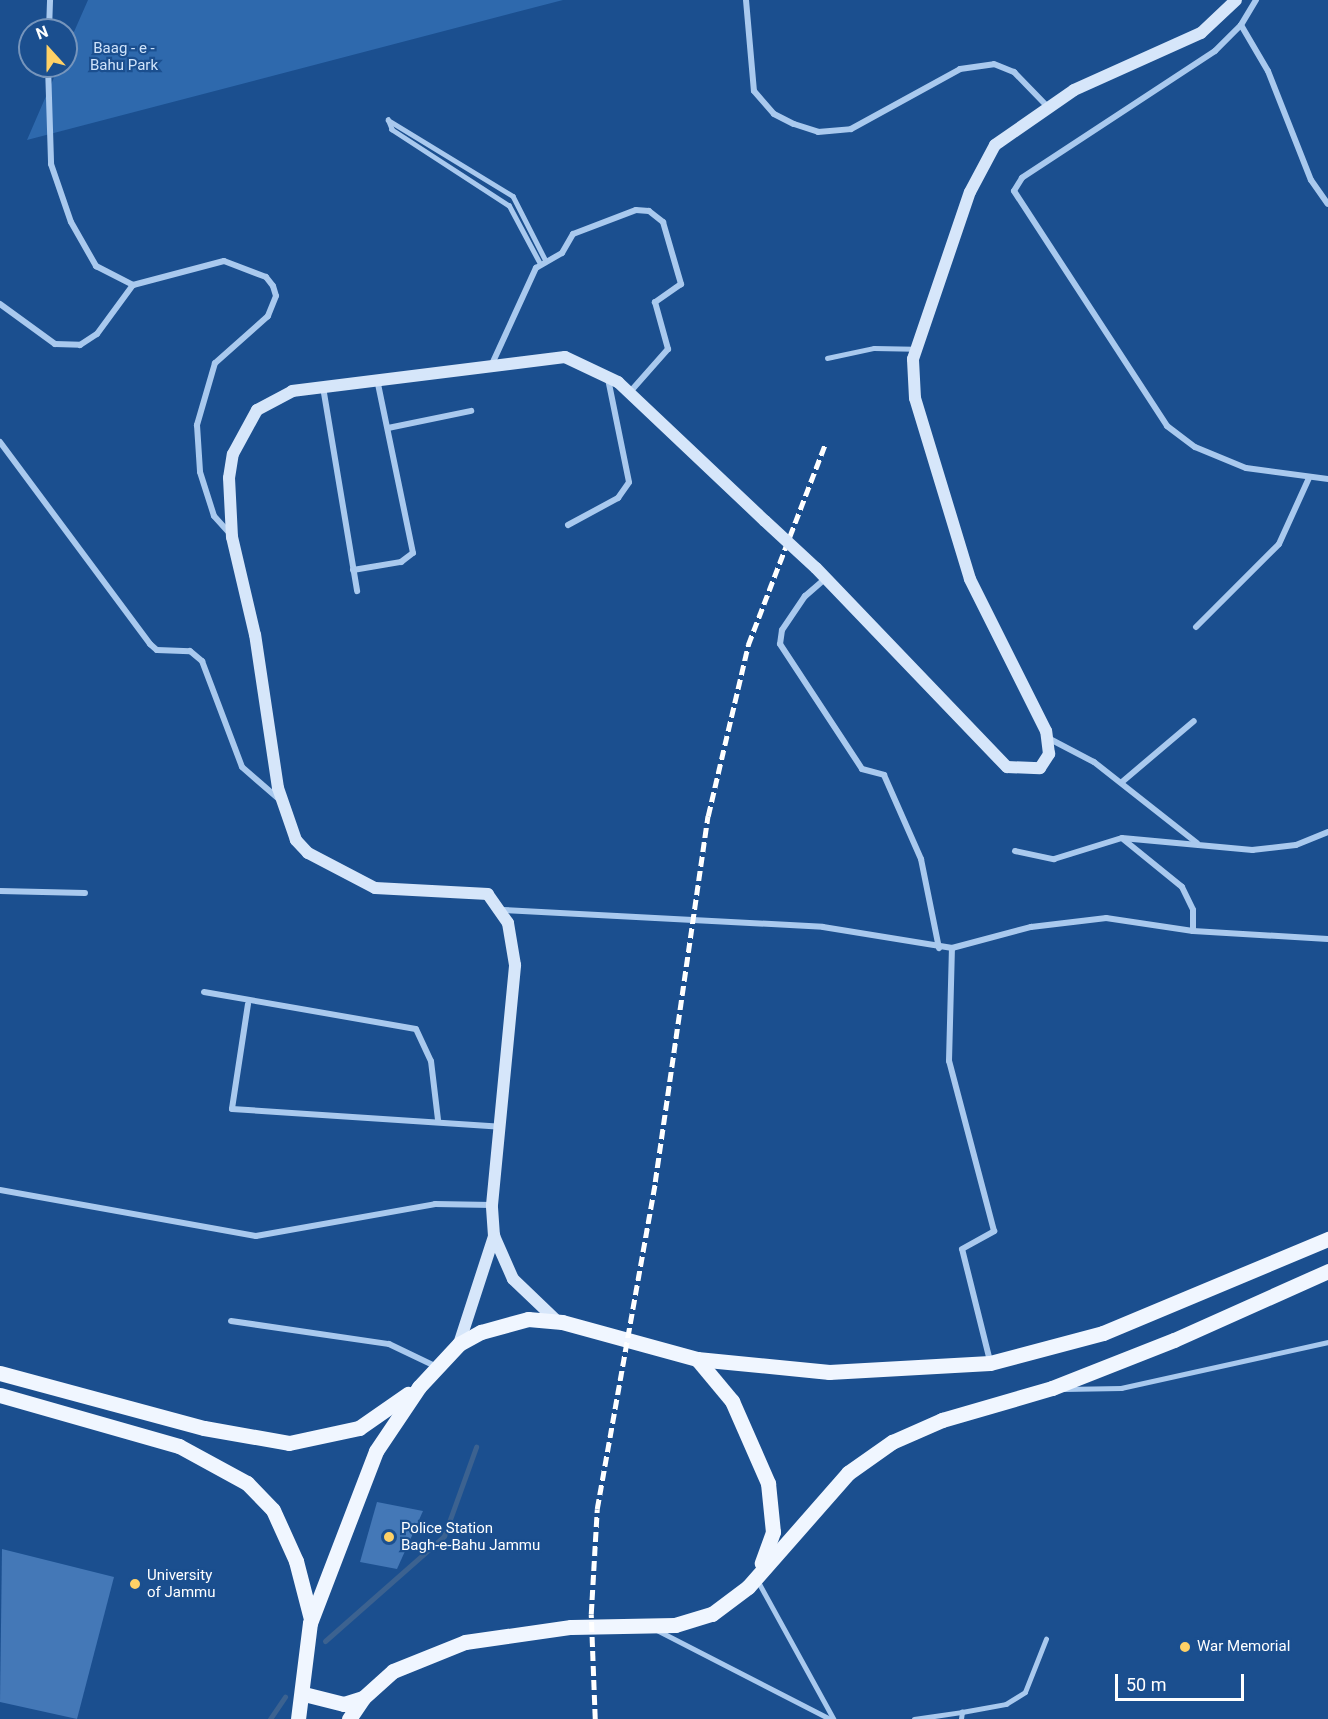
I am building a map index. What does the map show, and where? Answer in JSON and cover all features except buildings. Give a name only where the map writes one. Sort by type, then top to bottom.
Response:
[{"type":"main road","points":[[558,1322],[513,1279],[494,1236],[492,1205],[515,965],[503,910],[488,894],[398,892],[352,878],[297,840],[282,802],[232,537],[229,478],[244,427],[270,400],[323,385],[555,356],[607,375],[630,392],[816,568],[1007,767],[1040,768],[1049,754],[1048,738],[970,579],[915,398],[911,368],[980,167],[1008,132],[1047,106],[1201,33],[1236,0]]},
{"type":"main road","points":[[459,1344],[494,1236]]},
{"type":"main road","points":[[298,1719],[304,1694],[311,1619],[376,1451],[419,1387],[459,1344],[502,1324],[558,1322],[697,1359],[829,1372],[990,1364],[1103,1333],[1328,1239]]},
{"type":"main road","points":[[349,1719],[363,1698],[412,1660],[465,1642],[551,1628],[651,1627],[712,1614],[756,1576],[830,1491],[866,1459],[942,1420],[1052,1388],[1328,1271]]},
{"type":"main road","points":[[697,1359],[732,1401],[768,1483],[773,1532],[756,1576]]},
{"type":"main road","points":[[0,1373],[204,1428],[289,1443],[358,1428],[419,1387]]},
{"type":"main road","points":[[0,1395],[179,1446],[247,1483],[273,1510],[296,1561],[311,1619]]},
{"type":"main road","points":[[304,1694],[330,1703],[363,1698]]},
{"type":"street","points":[[49,18],[50,0]]},
{"type":"street","points":[[746,0],[754,91],[774,114],[794,124],[818,132],[851,129],[960,69],[994,64],[1014,72],[1047,106]]},
{"type":"street","points":[[1256,0],[1241,25],[1185,74],[1022,178],[1014,191],[1167,426],[1195,447],[1246,468],[1328,479]]},
{"type":"street","points":[[1241,25],[1268,71],[1311,180],[1328,204]]},
{"type":"street","points":[[48,78],[51,164],[71,222],[96,266],[133,285]]},
{"type":"street","points":[[492,364],[543,262],[562,253],[573,234],[636,210],[649,211],[663,222],[681,284],[655,302],[668,350],[630,392]]},
{"type":"street","points":[[0,304],[56,344],[80,345],[97,334],[133,285],[210,261],[266,277],[273,286],[274,307],[268,316],[215,363],[197,425],[200,472],[214,516],[232,537]]},
{"type":"street","points":[[568,525],[618,498],[629,482],[607,375]]},
{"type":"street","points":[[353,570],[401,562],[413,553],[377,379]]},
{"type":"street","points":[[323,385],[357,591]]},
{"type":"street","points":[[388,428],[471,411]]},
{"type":"street","points":[[0,443],[150,644],[169,651],[181,650],[202,661],[242,767],[282,802]]},
{"type":"street","points":[[1196,627],[1279,544],[1309,478]]},
{"type":"street","points":[[826,578],[805,596],[782,630],[780,644],[862,769],[884,775],[921,859],[939,948]]},
{"type":"street","points":[[1122,782],[1194,721]]},
{"type":"street","points":[[1048,738],[1081,753],[1122,782],[1197,843]]},
{"type":"street","points":[[1015,851],[1054,859],[1122,838],[1197,843],[1252,850],[1296,844],[1328,832]]},
{"type":"street","points":[[1122,838],[1182,887],[1193,910],[1193,931]]},
{"type":"street","points":[[0,891],[85,893]]},
{"type":"street","points":[[503,910],[823,927],[939,948],[952,948],[1031,927],[1106,918],[1193,931],[1328,939]]},
{"type":"street","points":[[952,948],[949,1061],[994,1231],[962,1249],[990,1364]]},
{"type":"street","points":[[204,992],[248,1004],[416,1029],[431,1061],[438,1120]]},
{"type":"street","points":[[248,1004],[232,1109],[438,1120],[501,1127]]},
{"type":"street","points":[[0,1190],[256,1236],[435,1203],[492,1205]]},
{"type":"street","points":[[231,1322],[389,1344],[437,1368]]},
{"type":"lane","points":[[394,118],[513,196],[543,262],[509,206],[392,130],[388,120],[394,118]]},
{"type":"lane","points":[[827,358],[874,348],[916,349]]},
{"type":"lane","points":[[1052,1388],[1121,1388],[1240,1357],[1328,1342]]},
{"type":"lane","points":[[756,1576],[832,1719]]},
{"type":"lane","points":[[651,1627],[832,1719]]},
{"type":"lane","points":[[914,1719],[1006,1704],[1025,1692],[1046,1639]]},
{"type":"lane","points":[[961,1719],[962,1712]]},
{"type":"green space","name":"Baag - e - Bahu Park","points":[[88,0],[563,0],[27,140],[54,78],[78,78],[78,23]]},
{"type":"waterway","points":[[325,1641],[444,1536],[476,1447]]},
{"type":"waterway","points":[[270,1719],[285,1697]]},
{"type":"railway","points":[[595,1719],[591,1614],[597,1509],[655,1182],[708,816],[748,645],[825,444]]},
{"type":"place","name":"Police Station Bagh-e-Bahu Jammu","points":[[389,1537]]},
{"type":"place","name":"University of Jammu","points":[[135,1584]]},
{"type":"place","name":"War Memorial","points":[[1185,1647]]}]
